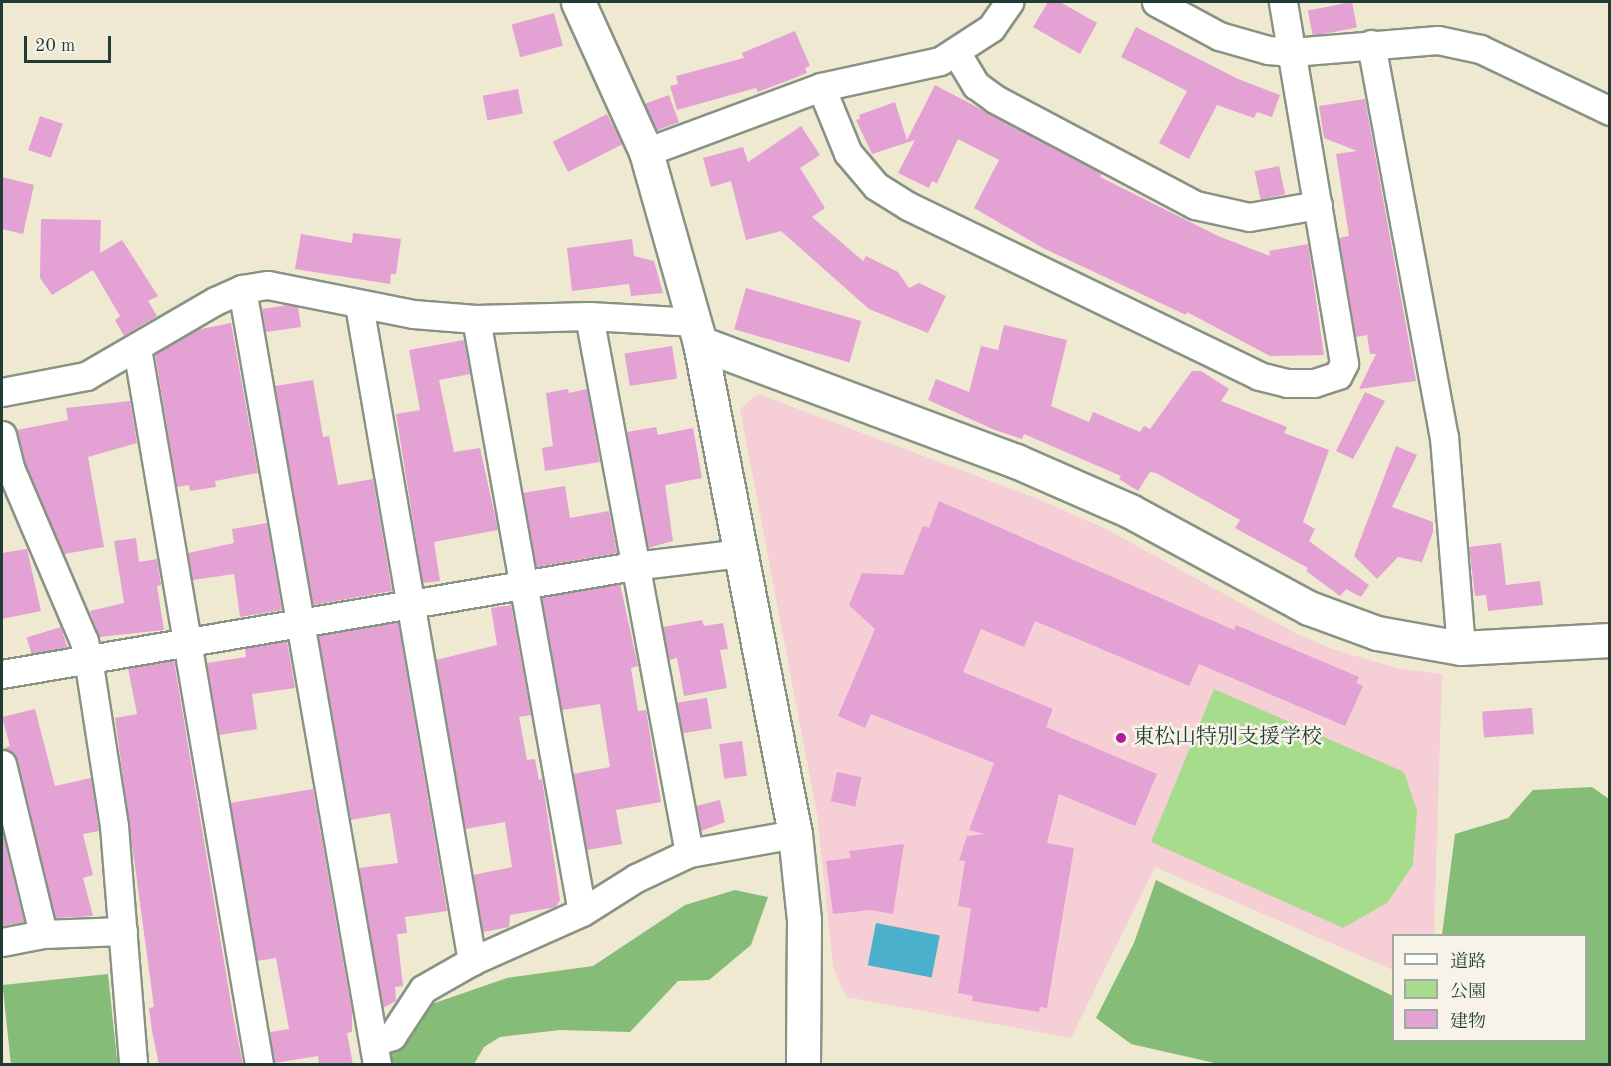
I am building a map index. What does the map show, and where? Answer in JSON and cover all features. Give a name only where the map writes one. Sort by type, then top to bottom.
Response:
[{"type":"street","points":[[578,2],[646,152],[698,333],[795,834],[804,920],[803,1065]]},
{"type":"street","points":[[646,152],[821,87],[940,61],[991,28],[1009,2]]},
{"type":"street","points":[[1156,2],[1219,36],[1268,51],[1292,52],[1438,39],[1480,49],[1610,111]]},
{"type":"street","points":[[821,87],[848,153],[876,186],[908,206],[1184,342],[1259,376],[1287,383],[1314,383],[1338,375],[1344,363],[1283,2]]},
{"type":"street","points":[[1371,44],[1444,437],[1461,648]]},
{"type":"street","points":[[956,52],[976,85],[995,99],[1195,205],[1250,217],[1318,205]]},
{"type":"street","points":[[2,392],[86,376],[242,289],[268,285],[297,288],[359,305],[413,314],[476,319],[589,316],[698,333],[1027,465],[1130,511],[1208,551],[1282,596],[1332,618],[1418,643],[1461,648],[1610,640]]},
{"type":"street","points":[[242,289],[377,1053]]},
{"type":"street","points":[[359,305],[472,960]]},
{"type":"street","points":[[589,316],[633,566],[689,853]]},
{"type":"street","points":[[476,319],[582,912]]},
{"type":"street","points":[[137,348],[259,1065]]},
{"type":"street","points":[[2,435],[11,470],[84,641],[114,826],[133,1065]]},
{"type":"street","points":[[2,674],[300,622],[410,606],[633,566],[741,553]]},
{"type":"street","points":[[2,764],[43,934]]},
{"type":"street","points":[[377,1053],[392,1036],[423,989],[472,960],[582,912],[636,878],[689,853],[795,834]]},
{"type":"street","points":[[2,942],[43,934],[123,931]]},
{"type":"shaded area","name":"東松山特別支援学校","points":[[758,394],[1038,499],[1106,529],[1295,633],[1332,649],[1400,669],[1442,674],[1434,934],[1392,934],[1392,970],[1155,867],[1071,1038],[846,997],[833,967],[817,814],[740,409]]},
{"type":"green space","points":[[1214,689],[1404,772],[1417,810],[1413,865],[1387,903],[1343,928],[1151,842]]},
{"type":"green space","points":[[1592,787],[1609,799],[1609,1064],[1219,1064],[1131,1044],[1096,1018],[1134,943],[1156,880],[1392,996],[1392,1042],[1587,1042],[1587,934],[1442,934],[1455,834],[1508,818],[1533,790]]},
{"type":"green space","points":[[735,890],[768,897],[751,945],[709,980],[678,981],[630,1032],[560,1030],[500,1037],[484,1047],[474,1064],[386,1064],[387,1047],[429,1005],[507,978],[593,966],[685,905]]},
{"type":"green space","points":[[108,974],[117,1064],[11,1064],[3,985]]},
{"type":"water","points":[[876,923],[940,935],[932,978],[868,965]]},
{"type":"building","points":[[1048,2],[1060,2],[1097,23],[1080,54],[1033,27]]},
{"type":"building","points":[[1352,2],[1357,28],[1313,36],[1308,11]]},
{"type":"building","points":[[554,13],[563,46],[520,57],[511,24]]},
{"type":"building","points":[[1136,27],[1238,79],[1280,95],[1272,117],[1257,112],[1254,118],[1217,105],[1189,159],[1159,143],[1187,91],[1121,57]]},
{"type":"building","points":[[795,31],[810,66],[805,68],[807,73],[758,92],[756,88],[677,110],[670,86],[678,84],[676,76],[744,58],[742,53]]},
{"type":"building","points":[[935,85],[1102,173],[1100,177],[1218,236],[1270,256],[1269,251],[1308,244],[1324,355],[1270,356],[1187,312],[1186,315],[1043,248],[974,208],[999,160],[958,139],[937,183],[932,181],[929,188],[898,173],[915,140],[872,154],[856,120],[860,119],[859,115],[895,102],[907,140]]},
{"type":"building","points":[[518,89],[523,114],[487,120],[483,96]]},
{"type":"building","points":[[669,95],[679,122],[654,131],[645,104]]},
{"type":"building","points":[[1365,99],[1416,381],[1359,389],[1376,354],[1370,354],[1367,335],[1356,337],[1339,238],[1349,236],[1336,154],[1357,151],[1324,138],[1319,106]]},
{"type":"building","points":[[607,114],[622,144],[568,172],[553,142]]},
{"type":"building","points":[[40,116],[63,124],[51,158],[28,150]]},
{"type":"building","points":[[801,126],[820,155],[800,168],[825,208],[812,217],[863,261],[866,256],[898,272],[909,288],[919,283],[946,296],[928,333],[869,309],[781,231],[746,240],[731,181],[711,187],[703,158],[743,147],[748,162]]},
{"type":"building","points":[[1279,166],[1285,194],[1261,200],[1255,171]]},
{"type":"building","points":[[2,177],[34,185],[23,234],[2,229]]},
{"type":"building","points":[[41,219],[101,220],[100,253],[122,240],[158,296],[148,301],[157,316],[124,336],[115,320],[120,316],[93,270],[52,295],[40,278]]},
{"type":"building","points":[[353,233],[401,239],[396,274],[391,274],[390,284],[295,269],[301,234],[352,243]]},
{"type":"building","points":[[632,239],[634,256],[654,261],[663,293],[631,296],[629,284],[572,291],[567,248]]},
{"type":"building","points":[[746,288],[861,321],[849,362],[734,329]]},
{"type":"building","points":[[288,305],[298,307],[301,327],[266,332],[262,309]]},
{"type":"building","points":[[231,323],[258,473],[215,481],[216,487],[190,491],[189,485],[177,487],[155,354],[196,330]]},
{"type":"building","points":[[1004,325],[1067,340],[1051,406],[1089,422],[1093,412],[1140,432],[1144,426],[1150,429],[1192,371],[1201,371],[1229,389],[1221,401],[1287,427],[1284,433],[1329,450],[1303,522],[1315,529],[1309,541],[1369,585],[1361,597],[1346,589],[1340,596],[1306,571],[1308,568],[1235,528],[1240,520],[1156,473],[1150,472],[1138,491],[1119,479],[1121,476],[1024,434],[1022,439],[995,430],[928,400],[936,379],[969,392],[981,346],[998,350]]},
{"type":"building","points":[[464,340],[470,374],[439,380],[454,452],[480,448],[498,530],[434,542],[440,581],[423,583],[396,414],[420,410],[409,350]]},
{"type":"building","points":[[672,346],[677,379],[630,386],[625,354]]},
{"type":"building","points":[[313,380],[323,437],[329,436],[338,485],[373,479],[392,591],[313,605],[275,386]]},
{"type":"building","points":[[568,389],[569,393],[587,389],[600,462],[545,471],[542,448],[553,446],[546,393]]},
{"type":"building","points":[[1365,392],[1385,401],[1353,459],[1336,451]]},
{"type":"building","points":[[130,401],[137,443],[88,457],[104,547],[64,554],[26,465],[17,430],[68,420],[66,408]]},
{"type":"building","points":[[656,427],[658,435],[693,428],[702,478],[665,485],[673,541],[648,548],[627,432]]},
{"type":"building","points":[[1396,446],[1417,455],[1392,507],[1433,522],[1433,532],[1422,562],[1398,557],[1377,579],[1354,556]]},
{"type":"building","points":[[565,486],[570,518],[609,511],[617,553],[536,567],[523,493]]},
{"type":"building","points":[[939,501],[1234,630],[1236,625],[1359,677],[1356,683],[1363,686],[1345,726],[1199,664],[1189,686],[1035,621],[1024,647],[981,629],[963,672],[1053,709],[1046,727],[1157,774],[1135,826],[1059,794],[1047,843],[1074,848],[1047,1008],[1040,1007],[1039,1012],[972,1001],[973,996],[958,993],[971,908],[958,906],[965,861],[959,860],[967,836],[985,834],[969,830],[994,763],[871,714],[865,728],[838,716],[875,629],[849,605],[862,573],[903,575],[923,526],[929,528]]},
{"type":"building","points":[[267,523],[282,610],[240,617],[234,574],[193,580],[188,553],[234,543],[232,529]]},
{"type":"building","points":[[136,538],[139,562],[157,559],[161,585],[157,586],[164,630],[99,637],[90,611],[124,603],[114,541]]},
{"type":"building","points":[[1501,543],[1506,585],[1540,581],[1543,605],[1488,611],[1486,595],[1475,596],[1469,547]]},
{"type":"building","points":[[27,549],[41,611],[2,619],[2,553]]},
{"type":"building","points":[[620,584],[638,666],[631,668],[638,711],[646,710],[661,802],[616,810],[622,844],[587,850],[573,774],[610,767],[600,704],[562,710],[542,598]]},
{"type":"building","points":[[511,605],[531,715],[519,717],[527,760],[535,759],[539,780],[542,779],[560,900],[556,907],[510,915],[509,927],[483,932],[473,875],[512,867],[505,822],[465,829],[436,660],[497,645],[491,608]]},
{"type":"building","points":[[702,620],[704,626],[723,623],[728,649],[720,650],[727,688],[684,696],[677,658],[669,660],[663,627]]},
{"type":"building","points":[[398,622],[447,911],[405,917],[407,933],[397,934],[403,986],[395,987],[396,1001],[383,1008],[359,868],[398,863],[390,813],[351,820],[318,636]]},
{"type":"building","points":[[61,627],[67,647],[33,658],[27,638]]},
{"type":"building","points":[[287,641],[295,688],[252,694],[257,729],[219,735],[207,663],[246,657],[245,648]]},
{"type":"building","points":[[174,661],[243,1065],[159,1065],[152,1031],[149,1008],[154,1007],[115,718],[137,714],[128,668]]},
{"type":"building","points":[[707,698],[712,729],[681,733],[676,703]]},
{"type":"building","points":[[1532,708],[1534,734],[1484,737],[1482,711]]},
{"type":"building","points":[[35,709],[55,786],[91,778],[99,831],[83,834],[93,875],[83,878],[93,916],[55,918],[17,760],[13,753],[2,749],[10,746],[2,717]]},
{"type":"building","points":[[742,741],[747,776],[724,779],[719,744]]},
{"type":"building","points":[[837,772],[861,777],[855,807],[831,801]]},
{"type":"building","points":[[313,789],[352,1012],[352,1032],[347,1033],[353,1065],[319,1065],[318,1056],[274,1063],[270,1032],[289,1029],[276,958],[257,961],[230,803]]},
{"type":"building","points":[[720,800],[725,822],[701,831],[696,806]]},
{"type":"building","points":[[2,829],[24,922],[2,926]]},
{"type":"building","points":[[904,844],[893,914],[870,910],[833,914],[826,861],[851,858],[849,851]]},
{"type":"place","name":"東松山特別支援学校","points":[[1121,738]]}]
